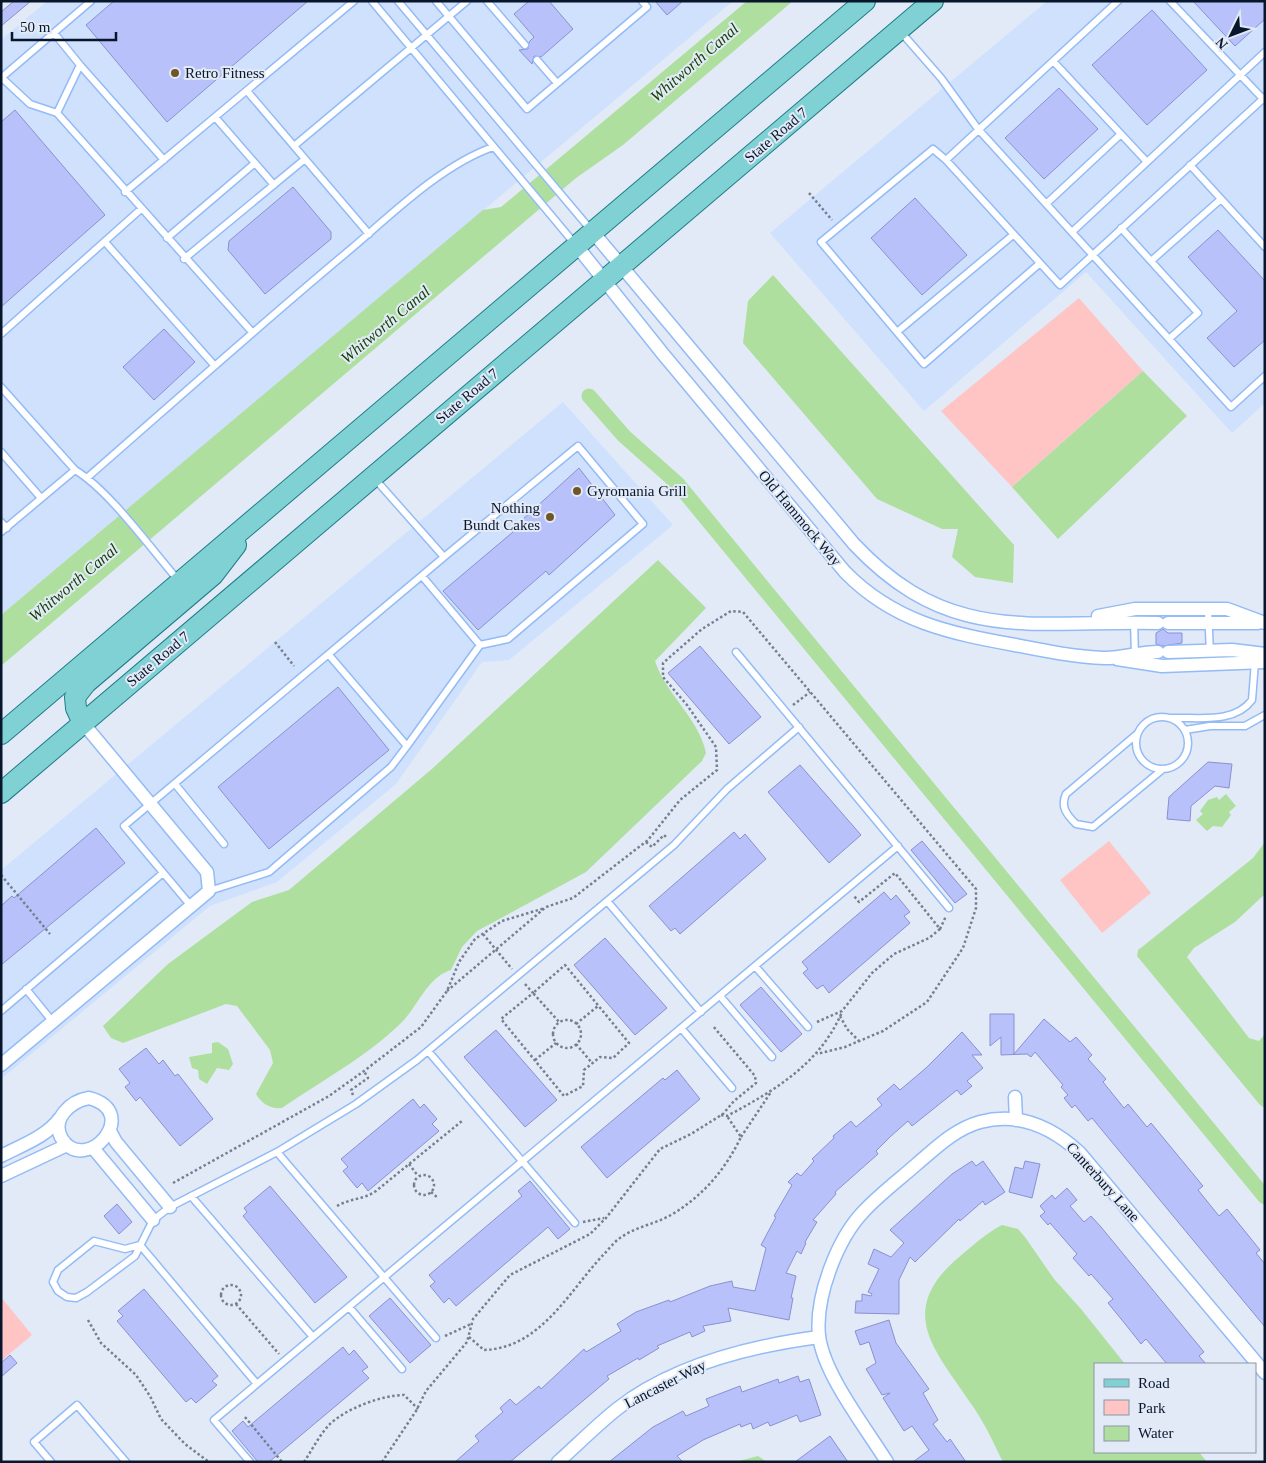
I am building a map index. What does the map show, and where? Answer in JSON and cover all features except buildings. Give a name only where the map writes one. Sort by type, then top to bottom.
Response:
[{"type":"main road","points":[[1,734],[865,1]]},
{"type":"main road","name":"State Road 7","points":[[1,792],[933,1]]},
{"type":"main road","points":[[82,723],[76,708],[75,697],[86,683],[213,576],[234,549],[244,527]]},
{"type":"street","name":"Old Hammock Way","points":[[592,231],[854,544],[883,573],[922,600],[962,615],[1002,623],[1063,623],[1208,609],[1227,609],[1265,623]]},
{"type":"street","name":"Old Hammock Way","points":[[576,245],[663,354],[844,572],[872,596],[902,615],[947,632],[1068,654],[1107,658],[1135,658],[1163,652],[1232,650],[1260,658]]},
{"type":"street","name":"Old Hammock Way","points":[[1135,616],[1163,623],[1265,623]]},
{"type":"street","name":"Old Hammock Way","points":[[1135,658],[1162,666],[1210,664],[1260,658]]},
{"type":"street","points":[[1,1065],[209,891],[207,872],[82,723]]},
{"type":"street","points":[[1015,1097],[1016,1120]]},
{"type":"street","points":[[1,1156],[42,1135],[52,1128],[60,1118],[72,1104],[88,1098],[100,1101],[108,1109],[112,1119],[110,1131],[103,1141],[93,1148],[75,1149],[67,1145],[61,1138],[60,1118]]},
{"type":"street","name":"Canterbury Lane","points":[[819,1337],[823,1292],[830,1270],[838,1250],[863,1212],[947,1139],[963,1129],[989,1121],[1016,1120],[1051,1130],[1080,1152],[1265,1373]]},
{"type":"street","points":[[110,1131],[116,1142],[170,1207]]},
{"type":"street","points":[[1,1176],[67,1145]]},
{"type":"street","points":[[93,1148],[153,1220]]},
{"type":"street","points":[[819,1337],[838,1385],[887,1462]]},
{"type":"street","name":"Lancaster Way","points":[[558,1462],[618,1408],[681,1373],[748,1349],[819,1337]]},
{"type":"lane","points":[[91,1],[1,77],[30,104],[57,114],[184,259],[252,332]]},
{"type":"lane","points":[[126,192],[354,1]]},
{"type":"lane","points":[[372,1],[576,245]]},
{"type":"lane","points":[[398,1],[592,231]]},
{"type":"lane","points":[[436,1],[527,110],[647,7],[642,1]]},
{"type":"lane","points":[[294,146],[467,1]]},
{"type":"lane","points":[[487,1],[525,45]]},
{"type":"lane","points":[[946,160],[1118,1]]},
{"type":"lane","points":[[1039,264],[924,364],[821,242],[933,149],[946,160],[1012,235],[1060,285],[1264,99],[1170,1]]},
{"type":"lane","points":[[899,30],[941,78],[978,129],[1231,407],[1265,376]]},
{"type":"lane","points":[[54,33],[164,160]]},
{"type":"lane","points":[[1072,232],[1265,52]]},
{"type":"lane","points":[[537,60],[557,83]]},
{"type":"lane","points":[[1053,61],[1147,162]]},
{"type":"lane","points":[[57,114],[80,65]]},
{"type":"lane","points":[[247,91],[369,234]]},
{"type":"lane","points":[[215,117],[274,185]]},
{"type":"lane","points":[[1046,204],[1121,134]]},
{"type":"lane","points":[[88,477],[252,332],[369,234],[462,161],[493,146]]},
{"type":"lane","points":[[184,259],[305,159]]},
{"type":"lane","points":[[167,238],[255,163]]},
{"type":"lane","points":[[1190,166],[1265,247]]},
{"type":"lane","points":[[1150,261],[1220,199]]},
{"type":"lane","points":[[1,334],[141,209]]},
{"type":"lane","points":[[1121,228],[1198,313],[1169,339]]},
{"type":"lane","points":[[897,332],[1012,235]]},
{"type":"lane","points":[[105,242],[214,365]]},
{"type":"lane","points":[[1,387],[74,470],[88,477],[180,582]]},
{"type":"lane","points":[[191,906],[124,826],[578,446],[643,524],[508,640],[480,645],[391,767],[269,872],[209,891]]},
{"type":"lane","points":[[1,452],[41,498]]},
{"type":"lane","points":[[1,522],[4,530],[74,470]]},
{"type":"lane","points":[[372,476],[444,557]]},
{"type":"lane","points":[[422,576],[480,645]]},
{"type":"lane","points":[[1208,609],[1210,664]]},
{"type":"lane","points":[[1135,616],[1135,658]]},
{"type":"lane","points":[[736,652],[949,908]]},
{"type":"lane","points":[[329,655],[407,746]]},
{"type":"lane","points":[[1163,769],[1093,827],[1087,828],[1076,824],[1065,812],[1063,799],[1066,794],[1137,734],[1144,723],[1154,718],[1226,717],[1237,714],[1252,700],[1260,658]]},
{"type":"lane","points":[[1185,730],[1210,726],[1244,726],[1265,715]]},
{"type":"lane","points":[[1137,734],[1136,744],[1139,756],[1147,765],[1163,769],[1180,763],[1186,753],[1188,742],[1185,730],[1170,718]]},
{"type":"lane","points":[[140,1245],[125,1249],[94,1241],[58,1270],[53,1282],[58,1291],[67,1297],[76,1298],[135,1256],[153,1220],[170,1207],[277,1152],[358,1102],[428,1051],[674,845],[728,788],[799,727]]},
{"type":"lane","points":[[175,784],[224,844]]},
{"type":"lane","points":[[250,1462],[214,1420],[898,846]]},
{"type":"lane","points":[[1,1011],[163,872]]},
{"type":"lane","points":[[607,901],[701,1012]]},
{"type":"lane","points":[[755,966],[808,1027]]},
{"type":"lane","points":[[26,989],[53,1022]]},
{"type":"lane","points":[[720,996],[772,1057]]},
{"type":"lane","points":[[682,1028],[732,1088]]},
{"type":"lane","points":[[428,1051],[575,1223]]},
{"type":"lane","points":[[277,1152],[436,1338]]},
{"type":"lane","points":[[191,1196],[313,1337]]},
{"type":"lane","points":[[140,1245],[257,1384]]},
{"type":"lane","points":[[350,1307],[402,1368]]},
{"type":"lane","points":[[51,1462],[34,1442],[77,1405],[126,1462]]},
{"type":"path","points":[[809,193],[832,220]]},
{"type":"path","points":[[173,1182],[329,1096],[421,1027],[447,991],[459,962],[475,939],[502,921],[572,898],[646,842],[680,800],[717,770],[716,748],[687,705],[663,677],[663,663],[702,629],[730,611],[742,612],[976,889],[976,908],[963,948],[927,1002],[883,1031],[859,1041],[817,1054]]},
{"type":"path","points":[[275,642],[294,666]]},
{"type":"path","points":[[792,705],[810,692]]},
{"type":"path","points":[[646,842],[652,847],[664,835],[666,837]]},
{"type":"path","points":[[854,896],[859,902],[894,873],[940,929]]},
{"type":"path","points":[[1,875],[50,934]]},
{"type":"path","points":[[447,991],[546,907]]},
{"type":"path","points":[[721,1115],[727,1116],[772,1090],[817,1054],[833,1033],[842,1011],[872,973],[894,954],[929,938],[940,929],[949,908]]},
{"type":"path","points":[[483,934],[512,969]]},
{"type":"path","points":[[565,965],[598,1006],[629,1044],[612,1058],[600,1057],[592,1063],[584,1070],[584,1086],[564,1096],[502,1019],[565,965]]},
{"type":"path","points":[[524,984],[560,1023]]},
{"type":"path","points":[[576,1024],[598,1006]]},
{"type":"path","points":[[808,1027],[842,1011]]},
{"type":"path","points":[[840,1016],[847,1029],[859,1041]]},
{"type":"path","points":[[568,1020],[576,1024],[580,1036],[576,1044],[568,1048],[556,1043],[554,1030],[560,1023],[568,1020]]},
{"type":"path","points":[[382,1462],[418,1409],[426,1390],[467,1342],[472,1319],[510,1275],[590,1234],[606,1218],[660,1149],[691,1134],[721,1115],[756,1083],[755,1076],[713,1026]]},
{"type":"path","points":[[535,1060],[556,1043]]},
{"type":"path","points":[[576,1044],[592,1063]]},
{"type":"path","points":[[353,1095],[350,1090],[368,1078],[364,1070]]},
{"type":"path","points":[[468,1336],[484,1350],[497,1349],[529,1335],[554,1315],[590,1269],[619,1238],[671,1215],[711,1185],[732,1156],[772,1090]]},
{"type":"path","points":[[727,1116],[742,1137]]},
{"type":"path","points":[[336,1207],[348,1200],[368,1197],[462,1121]]},
{"type":"path","points":[[409,1164],[418,1176]]},
{"type":"path","points":[[425,1175],[431,1177],[434,1186],[432,1192],[423,1195],[417,1192],[414,1182],[418,1176],[425,1175]]},
{"type":"path","points":[[432,1192],[438,1198]]},
{"type":"path","points":[[575,1223],[606,1218]]},
{"type":"path","points":[[233,1285],[239,1288],[240,1298],[236,1304],[230,1305],[222,1300],[221,1293],[226,1286],[233,1285]]},
{"type":"path","points":[[236,1304],[285,1361]]},
{"type":"path","points":[[88,1320],[100,1343],[136,1374],[162,1419],[184,1444],[209,1462]]},
{"type":"path","points":[[436,1338],[448,1336],[471,1324]]},
{"type":"path","points":[[304,1462],[329,1425],[344,1414],[391,1395],[404,1395],[418,1409]]},
{"type":"path","points":[[245,1417],[282,1462]]},
{"type":"shaded area","points":[[47,1],[733,1],[1,615],[1,40]]},
{"type":"shaded area","points":[[1047,1],[1265,1],[1265,403],[1232,433],[1086,272],[924,411],[770,233]]},
{"type":"shaded area","points":[[563,402],[673,525],[509,660],[482,662],[396,784],[277,882],[210,906],[1,1079],[1,870]]},
{"type":"green space","points":[[1079,298],[1143,371],[1012,487],[941,411]]},
{"type":"green space","points":[[1109,841],[1151,893],[1102,933],[1060,880]]},
{"type":"green space","points":[[1,1297],[32,1335],[1,1361]]},
{"type":"water","name":"Whitworth Canal","points":[[747,1],[793,1],[623,145],[576,178],[1,666],[1,615],[483,210],[501,207]]},
{"type":"water","points":[[773,275],[1014,545],[1013,583],[975,577],[952,557],[958,529],[942,529],[877,499],[743,343],[748,301]]},
{"type":"water","points":[[1143,371],[1187,416],[1058,539],[1012,487]]},
{"type":"water","points":[[658,560],[706,608],[655,661],[667,685],[697,729],[706,753],[702,761],[586,872],[477,931],[462,947],[451,970],[435,979],[406,1017],[387,1036],[358,1058],[282,1108],[274,1108],[267,1105],[256,1094],[273,1063],[270,1050],[237,1006],[226,1004],[123,1043],[111,1038],[103,1026],[168,964],[252,902],[289,890],[433,768]]},
{"type":"water","points":[[1226,794],[1236,806],[1229,812],[1231,815],[1222,827],[1213,826],[1207,831],[1196,820],[1203,814],[1200,811],[1208,800],[1217,797],[1219,800]]},
{"type":"water","points":[[1265,842],[1265,894],[1235,922],[1194,948],[1187,957],[1249,1038],[1259,1041],[1265,1034],[1265,1108],[1260,1105],[1137,956],[1138,950],[1253,858]]},
{"type":"water","points":[[218,1042],[228,1049],[233,1064],[229,1070],[217,1068],[207,1084],[199,1079],[198,1070],[192,1068],[189,1057],[212,1053],[212,1043]]},
{"type":"water","points":[[1002,1225],[1018,1229],[1054,1279],[1124,1363],[1094,1363],[1094,1453],[1200,1453],[1207,1462],[1003,1462],[978,1414],[934,1348],[927,1329],[925,1311],[930,1292],[943,1273],[965,1252]]},
{"type":"water","points":[[758,1456],[767,1462],[735,1462]]},
{"type":"waterway","points":[[589,396],[624,436],[677,483],[1265,1197]]},
{"type":"place","name":"Retro Fitness","points":[[175,73]]},
{"type":"place","name":"Gyromania Grill","points":[[577,491]]},
{"type":"place","name":"Nothing Bundt Cakes","points":[[550,517]]}]
